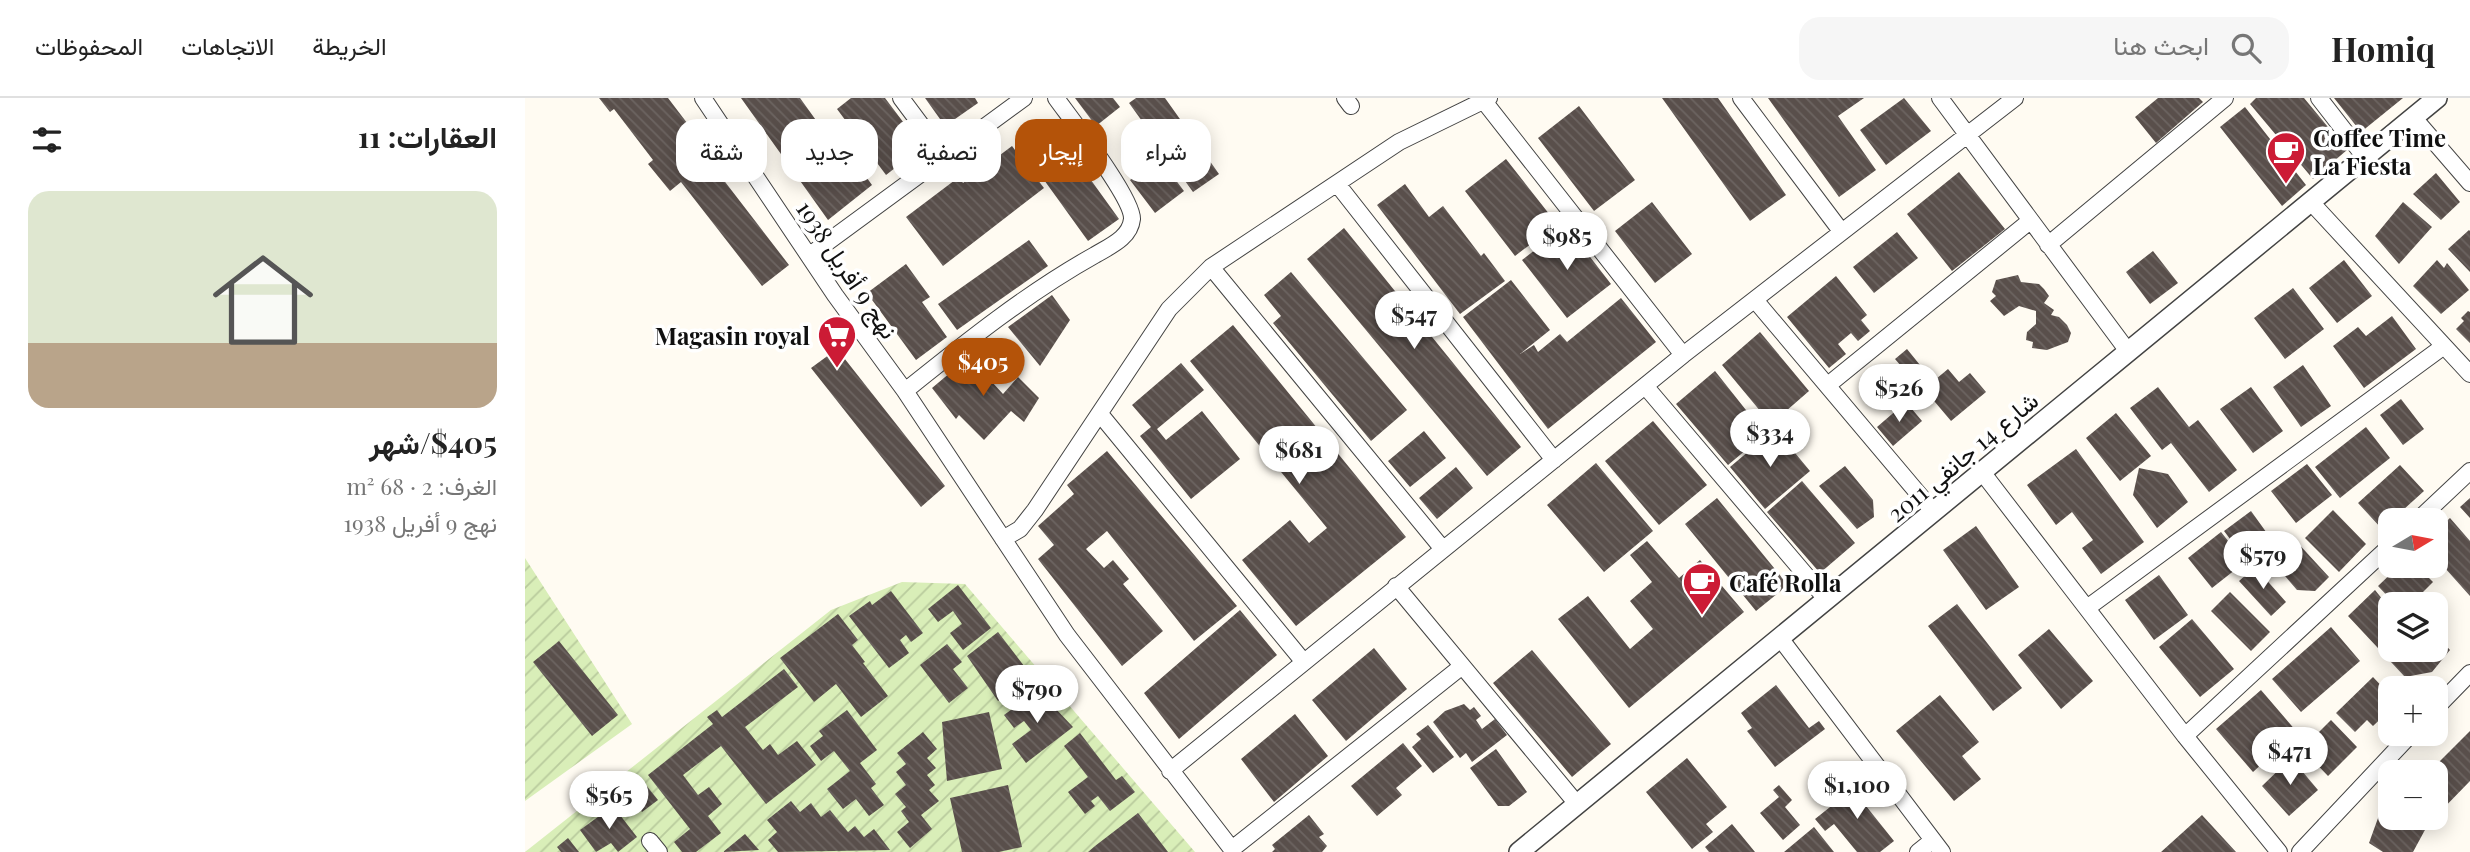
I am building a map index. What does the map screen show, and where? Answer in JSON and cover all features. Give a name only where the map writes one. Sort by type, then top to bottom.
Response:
[{"type":"street","name":"نهج 9 أفريل 1938","points":[[703,98],[835,295],[905,391],[1067,635],[1233,850]]},
{"type":"street","points":[[901,98],[917,119]]},
{"type":"street","points":[[905,391],[992,322],[1058,276],[1119,241],[1128,230],[1132,215],[1124,195],[1056,98]]},
{"type":"street","points":[[1741,98],[1841,231]]},
{"type":"street","points":[[1940,98],[2127,350]]},
{"type":"street","points":[[1170,771],[1683,355],[2015,98]]},
{"type":"street","points":[[2048,245],[2225,98]]},
{"type":"street","points":[[2319,98],[2364,156]]},
{"type":"street","name":"شارع 14 جانفي 2011","points":[[1520,852],[2127,350],[2437,98]]},
{"type":"street","points":[[1000,534],[1020,529],[1169,309],[1211,267],[1399,142],[1486,99],[1683,355]]},
{"type":"street","points":[[993,119],[1017,100]]},
{"type":"street","points":[[2413,117],[2470,183]]},
{"type":"street","points":[[810,255],[911,182]]},
{"type":"street","points":[[1338,185],[1554,460]]},
{"type":"street","points":[[2311,201],[2470,374]]},
{"type":"street","points":[[1828,385],[2030,221]]},
{"type":"street","points":[[1211,267],[1442,548]]},
{"type":"street","points":[[1755,300],[1933,511]]},
{"type":"street","points":[[2087,608],[2444,346]]},
{"type":"street","points":[[1646,387],[1827,600]]},
{"type":"street","points":[[1100,414],[1303,661]]},
{"type":"street","points":[[2431,508],[2470,471]]},
{"type":"street","points":[[1982,472],[2185,736],[2279,852]]},
{"type":"street","points":[[2185,736],[2378,557]]},
{"type":"street","points":[[1396,586],[1577,804]]},
{"type":"street","points":[[1780,638],[1937,846],[1918,852]]},
{"type":"street","points":[[1233,850],[1461,667]]},
{"type":"street","points":[[2448,696],[2470,673]]},
{"type":"street","points":[[2300,852],[2401,746]]},
{"type":"green space","points":[[525,558],[632,724],[525,801]]},
{"type":"green space","points":[[902,582],[965,584],[1195,852],[525,852],[831,610]]},
{"type":"building","points":[[599,98],[668,98],[684,119],[676,119],[676,182],[681,182],[670,191],[648,164],[653,160],[614,109],[610,112]]},
{"type":"building","points":[[741,98],[800,98],[815,119],[781,119],[781,154],[767,134],[767,119],[756,119]]},
{"type":"building","points":[[851,98],[885,98],[901,119],[892,119],[892,170],[886,175],[878,164],[878,119],[844,119],[837,109]]},
{"type":"building","points":[[925,98],[975,98],[978,103],[955,119],[940,119]]},
{"type":"building","points":[[1075,98],[1113,98],[1120,107],[1105,119],[1091,119]]},
{"type":"building","points":[[1136,98],[1165,98],[1180,119],[1141,119],[1129,103]]},
{"type":"building","points":[[1662,98],[1718,98],[1786,195],[1750,221]]},
{"type":"building","points":[[1768,98],[1864,98],[1838,116],[1876,170],[1839,197]]},
{"type":"building","points":[[1904,98],[1931,131],[1886,165],[1860,130]]},
{"type":"building","points":[[2158,98],[2199,98],[2203,102],[2156,143],[2135,117]]},
{"type":"building","points":[[2256,98],[2304,98],[2347,150],[2313,179],[2250,104]]},
{"type":"building","points":[[2334,98],[2403,98],[2361,132]]},
{"type":"building","points":[[1579,106],[1635,180],[1594,211],[1538,138]]},
{"type":"building","points":[[2245,107],[2306,185],[2282,206],[2220,127]]},
{"type":"building","points":[[1012,146],[1015,150],[1015,182],[1039,182],[1044,188],[943,266],[906,217],[952,182],[1001,182],[1001,154]]},
{"type":"building","points":[[1506,159],[1557,224],[1515,256],[1465,191]]},
{"type":"building","points":[[1211,163],[1219,174],[1211,180]]},
{"type":"building","points":[[1959,172],[2005,229],[1952,271],[1907,214]]},
{"type":"building","points":[[2436,173],[2460,202],[2441,220],[2413,194]]},
{"type":"building","points":[[681,182],[725,182],[789,265],[762,286]]},
{"type":"building","points":[[801,182],[870,182],[872,185],[828,220]]},
{"type":"building","points":[[1046,182],[1092,182],[1119,219],[1088,241]]},
{"type":"building","points":[[1132,182],[1177,182],[1184,191],[1155,213]]},
{"type":"building","points":[[1186,182],[1207,182],[1193,192]]},
{"type":"building","points":[[1405,184],[1429,217],[1443,206],[1481,256],[1484,253],[1505,281],[1460,314],[1377,205]]},
{"type":"building","points":[[1652,202],[1692,254],[1655,283],[1615,231]]},
{"type":"building","points":[[2403,202],[2432,227],[2399,264],[2375,236]]},
{"type":"building","points":[[1566,226],[1611,284],[1567,318],[1522,260]]},
{"type":"building","points":[[1344,228],[1521,447],[1487,476],[1307,259]]},
{"type":"building","points":[[2470,231],[2470,272],[2448,249]]},
{"type":"building","points":[[1897,232],[1918,258],[1874,293],[1853,267]]},
{"type":"building","points":[[1029,240],[1048,266],[957,330],[938,304]]},
{"type":"building","points":[[2153,251],[2178,283],[2150,304],[2126,272]]},
{"type":"building","points":[[2344,260],[2372,296],[2337,323],[2309,288]]},
{"type":"building","points":[[2437,260],[2444,268],[2447,263],[2469,290],[2441,314],[2413,286]]},
{"type":"building","points":[[906,264],[930,297],[922,302],[947,337],[916,360],[867,293]]},
{"type":"building","points":[[1291,272],[1407,410],[1371,441],[1273,323],[1281,316],[1264,295]]},
{"type":"building","points":[[2018,275],[2021,282],[2039,284],[2044,289],[2049,296],[2044,303],[2054,310],[2051,315],[2059,317],[2071,333],[2068,342],[2047,350],[2032,348],[2033,342],[2026,340],[2027,332],[2036,324],[2036,311],[2019,306],[2004,316],[1990,301],[1996,296],[1992,292],[1996,280]]},
{"type":"building","points":[[1836,276],[1867,315],[1861,320],[1870,331],[1858,341],[1851,333],[1838,344],[1846,354],[1829,368],[1787,317]]},
{"type":"building","points":[[1511,280],[1550,330],[1520,354],[1534,345],[1538,352],[1560,334],[1567,342],[1621,298],[1656,342],[1548,429],[1463,317]]},
{"type":"building","points":[[2293,288],[2324,329],[2285,359],[2254,318]]},
{"type":"building","points":[[1052,295],[1070,320],[1040,366],[1008,327]]},
{"type":"building","points":[[2468,311],[2470,343],[2456,329],[2464,321],[2461,318]]},
{"type":"building","points":[[2392,316],[2416,349],[2364,388],[2333,346],[2358,327],[2366,336]]},
{"type":"building","points":[[1233,325],[1406,537],[1296,626],[1242,560],[1290,520],[1309,543],[1327,528],[1190,361]]},
{"type":"building","points":[[1760,332],[1809,391],[1771,424],[1722,365]]},
{"type":"building","points":[[837,349],[945,486],[921,507],[811,368]]},
{"type":"building","points":[[1907,349],[1924,370],[1913,380],[1895,359]]},
{"type":"building","points":[[969,357],[1003,394],[1018,377],[1039,398],[1024,422],[1011,411],[984,440],[959,415],[956,419],[932,388]]},
{"type":"building","points":[[1181,363],[1204,390],[1157,429],[1166,440],[1202,411],[1240,459],[1191,499],[1140,436],[1151,427],[1132,405]]},
{"type":"building","points":[[2303,365],[2331,406],[2301,427],[2273,387]]},
{"type":"building","points":[[1948,369],[1959,382],[1970,373],[1986,392],[1951,421],[1924,389]]},
{"type":"building","points":[[1715,371],[1765,434],[1728,465],[1676,404]]},
{"type":"building","points":[[2158,387],[2189,427],[2198,420],[2237,470],[2209,492],[2171,443],[2162,450],[2130,408]]},
{"type":"building","points":[[2251,387],[2283,431],[2253,453],[2220,409]]},
{"type":"building","points":[[2401,399],[2424,429],[2403,445],[2380,415]]},
{"type":"building","points":[[1906,402],[1922,421],[1893,446],[1877,427]]},
{"type":"building","points":[[2116,413],[2151,456],[2120,481],[2086,438]]},
{"type":"building","points":[[1653,421],[1707,485],[1659,525],[1605,461]]},
{"type":"building","points":[[2366,427],[2390,458],[2340,498],[2315,467]]},
{"type":"building","points":[[1775,429],[1810,471],[1765,509],[1730,467]]},
{"type":"building","points":[[1424,431],[1446,458],[1410,487],[1388,461]]},
{"type":"building","points":[[2076,449],[2144,542],[2101,574],[2082,548],[2093,540],[2072,512],[2056,525],[2027,485]]},
{"type":"building","points":[[1107,451],[1237,606],[1194,641],[1107,531],[1086,549],[1104,568],[1113,560],[1129,579],[1123,584],[1163,631],[1122,666],[1038,559],[1054,545],[1038,526],[1074,494],[1067,485]]},
{"type":"building","points":[[1596,463],[1653,531],[1604,572],[1547,505]]},
{"type":"building","points":[[2307,464],[2332,495],[2296,523],[2271,491]]},
{"type":"building","points":[[2400,465],[2424,491],[2405,508],[2378,508],[2378,525],[2358,503]]},
{"type":"building","points":[[1845,466],[1873,500],[1874,517],[1857,529],[1819,486]]},
{"type":"building","points":[[1456,467],[1473,488],[1437,519],[1419,498]]},
{"type":"building","points":[[2139,468],[2168,474],[2188,502],[2157,528],[2133,495]]},
{"type":"building","points":[[1802,481],[1855,543],[1820,573],[1767,512]]},
{"type":"building","points":[[1717,498],[1788,585],[1756,611],[1685,524]]},
{"type":"building","points":[[2470,498],[2470,518],[2460,507]]},
{"type":"building","points":[[2333,510],[2366,544],[2339,572],[2305,538]]},
{"type":"building","points":[[2251,511],[2269,536],[2243,556],[2224,531]]},
{"type":"building","points":[[2450,518],[2470,541],[2470,596],[2448,571]]},
{"type":"building","points":[[1976,526],[2019,587],[1986,610],[1943,550]]},
{"type":"building","points":[[2221,532],[2245,562],[2212,588],[2188,558]]},
{"type":"building","points":[[2295,540],[2329,577],[2315,591],[2297,590],[2273,562]]},
{"type":"building","points":[[1647,541],[1679,578],[1700,560],[1744,612],[1629,708],[1558,619],[1588,596],[1630,649],[1653,629],[1630,601],[1652,582],[1630,555]]},
{"type":"building","points":[[2255,567],[2286,602],[2271,616],[2239,581]]},
{"type":"building","points":[[2159,575],[2188,615],[2154,640],[2125,600]]},
{"type":"building","points":[[2386,578],[2429,578],[2433,582],[2423,592],[2384,592],[2378,586]]},
{"type":"building","points":[[958,585],[991,628],[963,650],[950,633],[962,624],[953,611],[938,622],[928,609]]},
{"type":"building","points":[[2375,590],[2378,594],[2378,648],[2348,616]]},
{"type":"building","points":[[891,591],[923,633],[911,642],[906,635],[900,640],[909,653],[889,668],[849,616],[870,601],[872,605]]},
{"type":"building","points":[[2230,592],[2270,632],[2251,651],[2211,611]]},
{"type":"building","points":[[1957,604],[2022,688],[1993,711],[1928,626]]},
{"type":"building","points":[[1240,610],[1277,655],[1179,739],[1144,693]]},
{"type":"building","points":[[838,614],[858,640],[852,645],[888,696],[861,717],[836,684],[814,702],[780,658]]},
{"type":"building","points":[[2192,619],[2234,669],[2200,697],[2159,647]]},
{"type":"building","points":[[2331,627],[2360,661],[2301,712],[2272,679]]},
{"type":"building","points":[[2049,629],[2093,681],[2061,709],[2018,655]]},
{"type":"building","points":[[998,632],[1031,675],[998,701],[967,656]]},
{"type":"building","points":[[559,641],[618,715],[592,736],[533,662]]},
{"type":"building","points":[[947,644],[962,662],[953,669],[968,688],[949,703],[920,665]]},
{"type":"building","points":[[1374,648],[1407,689],[1346,741],[1312,700]]},
{"type":"building","points":[[1532,650],[1611,744],[1572,777],[1493,683]]},
{"type":"building","points":[[2391,662],[2440,662],[2432,672],[2404,676]]},
{"type":"building","points":[[784,669],[798,687],[745,727],[763,750],[770,744],[778,755],[797,741],[816,765],[766,804],[721,746],[683,775],[698,795],[709,787],[722,804],[708,816],[721,833],[696,852],[682,852],[674,842],[690,829],[648,775],[713,724],[707,717],[717,710],[722,717]]},
{"type":"building","points":[[2373,677],[2378,682],[2378,721],[2373,726],[2367,720],[2355,732],[2336,713]]},
{"type":"building","points":[[1776,685],[1809,728],[1819,721],[1825,729],[1775,767],[1747,731],[1752,728],[1741,713]]},
{"type":"building","points":[[1038,690],[1073,727],[1026,763],[1012,744],[1031,730],[1024,721],[1014,728],[1004,715]]},
{"type":"building","points":[[2261,690],[2297,732],[2253,772],[2216,729]]},
{"type":"building","points":[[1940,695],[1979,742],[1962,756],[1981,779],[1954,801],[1896,731]]},
{"type":"building","points":[[1464,704],[1470,710],[1474,707],[1481,716],[1476,720],[1482,729],[1495,719],[1507,735],[1472,762],[1466,753],[1460,758],[1433,722],[1445,711]]},
{"type":"building","points":[[847,710],[877,750],[860,763],[876,784],[871,788],[884,805],[869,816],[856,799],[843,809],[827,789],[850,771],[834,751],[821,761],[810,746],[823,736],[819,731]]},
{"type":"building","points":[[989,712],[1002,769],[947,781],[942,722]]},
{"type":"building","points":[[1295,714],[1328,756],[1274,802],[1241,759]]},
{"type":"building","points":[[2331,720],[2357,747],[2328,776],[2302,749]]},
{"type":"building","points":[[1428,725],[1454,757],[1433,773],[1412,747],[1421,739],[1416,734]]},
{"type":"building","points":[[2470,731],[2470,781],[2448,804],[2448,760],[2441,760]]},
{"type":"building","points":[[923,732],[937,749],[927,758],[936,768],[927,775],[935,785],[929,790],[939,801],[921,815],[932,829],[910,848],[897,832],[909,822],[901,811],[906,807],[895,794],[906,785],[896,772],[906,764],[897,753]]},
{"type":"building","points":[[1080,733],[1116,780],[1122,776],[1135,792],[1110,811],[1098,796],[1091,801],[1095,806],[1085,814],[1068,792],[1088,777],[1064,746]]},
{"type":"building","points":[[1403,743],[1422,766],[1396,788],[1402,795],[1377,816],[1351,786]]},
{"type":"building","points":[[1496,749],[1527,792],[1509,806],[1498,806],[1470,768]]},
{"type":"building","points":[[1687,758],[1727,807],[1706,824],[1713,832],[1692,849],[1646,792]]},
{"type":"building","points":[[2291,758],[2318,790],[2289,816],[2262,786]]},
{"type":"building","points":[[642,780],[658,800],[642,812],[627,792]]},
{"type":"building","points":[[1864,780],[1873,792],[1862,801],[1894,841],[1880,852],[1857,852],[1834,824],[1825,831],[1815,819]]},
{"type":"building","points":[[1008,785],[1022,847],[999,852],[962,852],[950,798]]},
{"type":"building","points":[[1779,785],[1792,800],[1785,807],[1800,825],[1783,840],[1760,813],[1779,797],[1773,790]]},
{"type":"building","points":[[791,801],[800,812],[811,803],[821,817],[830,810],[848,832],[855,826],[864,837],[874,829],[890,850],[778,852],[768,840],[777,832],[767,820]]},
{"type":"building","points":[[613,806],[637,837],[618,852],[611,843],[596,852],[580,830]]},
{"type":"building","points":[[1138,813],[1168,852],[1088,852],[1095,846]]},
{"type":"building","points":[[1309,815],[1324,834],[1319,837],[1327,846],[1322,852],[1272,852],[1275,849],[1272,845]]},
{"type":"building","points":[[2202,815],[2236,852],[2161,852]]},
{"type":"building","points":[[2378,818],[2378,830],[2425,830],[2413,852],[2383,852],[2369,843]]},
{"type":"building","points":[[1732,824],[1755,852],[1709,852],[1705,847]]},
{"type":"building","points":[[1814,827],[1834,852],[1784,852]]},
{"type":"building","points":[[745,834],[759,850],[723,852]]},
{"type":"building","points":[[568,838],[579,852],[561,852],[557,847]]},
{"type":"place","name":"Coffee Time La Fiesta","points":[[2286,185]]},
{"type":"place","name":"Magasin royal","points":[[837,369]]},
{"type":"place","name":"Café Rolla","points":[[1702,616]]}]
